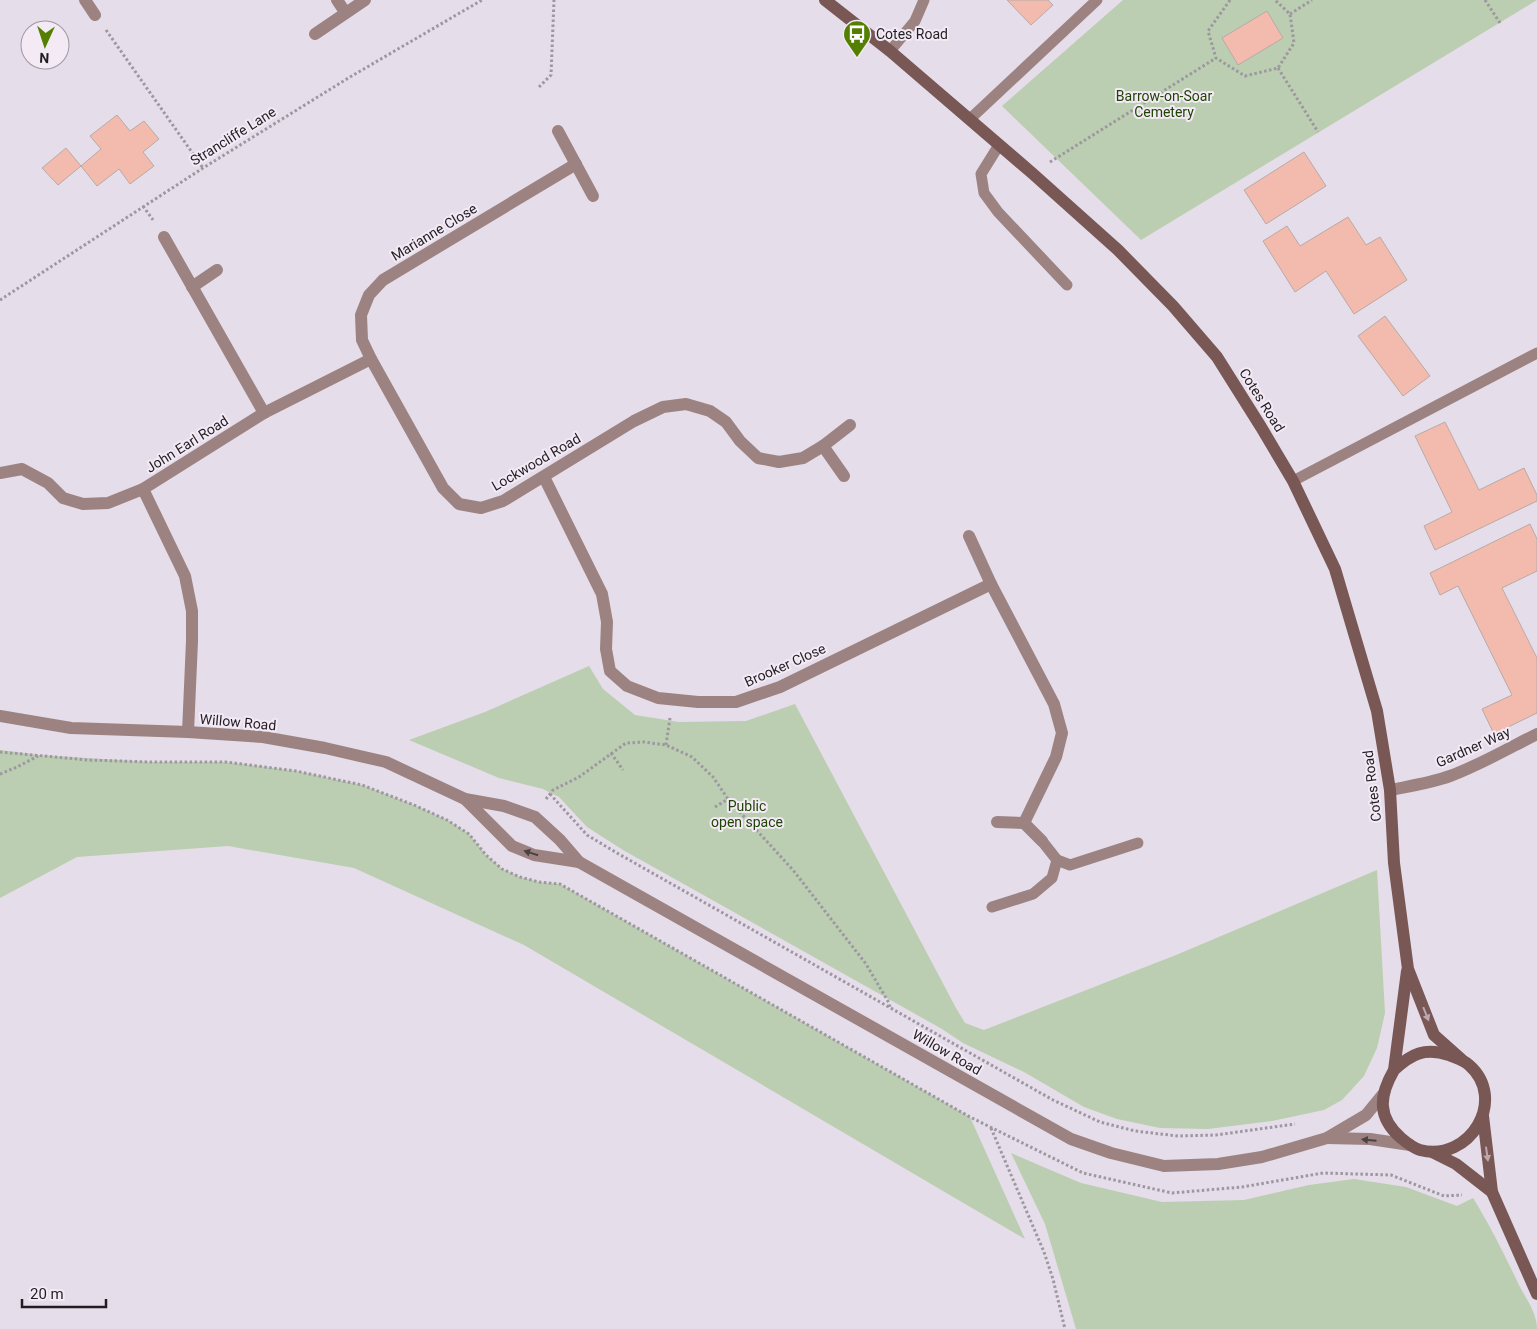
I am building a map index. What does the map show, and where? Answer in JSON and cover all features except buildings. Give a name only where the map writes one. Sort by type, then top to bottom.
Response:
[{"type":"street","points":[[85,0],[95,15]]},
{"type":"street","points":[[337,0],[345,12]]},
{"type":"street","points":[[314,34],[365,0]]},
{"type":"street","name":"Cotes Road","points":[[826,0],[970,119],[1118,250],[1173,306],[1217,356],[1262,427],[1293,481],[1335,569],[1377,711],[1390,790],[1394,863],[1408,969],[1434,1035],[1461,1059]]},
{"type":"street","points":[[558,131],[593,196]]},
{"type":"street","name":"Marianne Close","points":[[371,359],[362,340],[361,315],[369,295],[382,280],[576,164]]},
{"type":"street","points":[[164,238],[264,413],[371,359]]},
{"type":"street","points":[[192,288],[217,270]]},
{"type":"street","name":"Lockwood Road","points":[[371,359],[444,488],[459,504],[481,508],[503,501],[634,421],[663,407],[686,404],[710,411],[726,422],[740,441],[758,458],[779,462],[803,458],[850,426]]},
{"type":"street","name":"John Earl Road","points":[[188,732],[192,612],[185,576],[143,489],[264,413]]},
{"type":"street","points":[[823,446],[844,476]]},
{"type":"street","points":[[0,473],[22,469],[48,483],[62,498],[83,504],[108,503],[143,489]]},
{"type":"street","name":"Brooker Close","points":[[544,477],[602,594],[607,622],[606,649],[610,671],[627,686],[658,698],[698,702],[736,702],[780,687],[991,584]]},
{"type":"street","points":[[969,536],[991,584],[1054,704],[1062,733],[1056,757],[1024,823]]},
{"type":"street","name":"Willow Road","points":[[0,716],[71,728],[263,737],[325,748],[386,762],[465,799],[504,806],[535,817],[560,840],[578,862]]},
{"type":"street","name":"Gardner Way","points":[[1390,790],[1430,782],[1464,771],[1537,734]]},
{"type":"street","name":"Willow Road","points":[[465,799],[512,846],[534,855],[578,862],[1071,1139],[1111,1153],[1164,1166],[1218,1164],[1262,1157],[1327,1138],[1366,1114],[1384,1093]]},
{"type":"street","points":[[997,822],[1024,823],[1042,841]]},
{"type":"street","name":"Cotes Road","points":[[1394,1070],[1408,969]]},
{"type":"street","points":[[1492,1192],[1456,1164],[1431,1152],[1419,1150],[1410,1145],[1389,1126],[1382,1110],[1384,1093],[1387,1082],[1394,1070],[1406,1058],[1426,1052],[1443,1053],[1469,1064],[1478,1075],[1484,1089],[1485,1105],[1483,1116],[1492,1192],[1537,1294]]},
{"type":"street","points":[[1431,1152],[1446,1150],[1460,1145],[1474,1133],[1483,1116]]},
{"type":"street","name":"Willow Road","points":[[1327,1138],[1370,1140],[1410,1145]]},
{"type":"lane","points":[[890,51],[915,21],[924,0]]},
{"type":"lane","points":[[970,119],[1097,0]]},
{"type":"lane","points":[[998,145],[981,174],[984,193],[998,212],[1067,285]]},
{"type":"lane","points":[[1293,481],[1537,352]]},
{"type":"lane","points":[[1042,841],[1057,860],[1070,865],[1138,843]]},
{"type":"lane","points":[[992,907],[1033,894],[1052,878],[1057,860]]},
{"type":"path","name":"Strancliffe Lane","points":[[0,300],[203,168],[350,77],[482,0]]},
{"type":"path","points":[[539,87],[551,76],[554,0]]},
{"type":"path","points":[[1230,0],[1208,31],[1216,58],[1245,76],[1278,68],[1294,43],[1290,14],[1275,0]]},
{"type":"path","points":[[1290,14],[1312,0]]},
{"type":"path","points":[[1485,0],[1500,23]]},
{"type":"path","points":[[95,15],[203,168]]},
{"type":"path","points":[[1032,174],[1216,58]]},
{"type":"path","points":[[1278,68],[1318,132]]},
{"type":"path","points":[[666,745],[673,700]]},
{"type":"path","points":[[535,817],[553,790],[579,777],[626,743],[644,742],[666,745],[692,757],[713,777],[728,798],[793,870],[866,964],[889,1003],[896,1040]]},
{"type":"path","points":[[0,752],[88,760],[235,763],[296,771],[362,786],[414,805],[447,820],[469,834],[486,855],[502,869],[520,877],[539,882],[560,884],[961,1112],[1083,1173],[1172,1193],[1242,1187],[1323,1173],[1391,1175],[1444,1196],[1492,1192]]},
{"type":"path","points":[[611,753],[623,770]]},
{"type":"path","points":[[0,774],[39,756]]},
{"type":"path","points":[[550,794],[587,835],[1053,1100],[1100,1122],[1136,1131],[1178,1136],[1216,1135],[1303,1123]]},
{"type":"path","points":[[715,807],[728,798]]},
{"type":"path","points":[[991,1128],[1044,1252],[1065,1329]]},
{"type":"green space","name":"Barrow-on-Soar Cemetery","points":[[1123,0],[1537,0],[1141,240],[1002,106]]},
{"type":"green space","name":"Public open space","points":[[589,666],[603,689],[635,715],[679,722],[746,721],[795,704],[956,1008],[965,1023],[984,1030],[1176,955],[1377,870],[1385,1013],[1377,1048],[1364,1076],[1342,1100],[1324,1110],[1272,1121],[1208,1129],[1160,1128],[1117,1119],[1084,1107],[1024,1072],[963,1043],[942,1029],[623,850],[587,827],[559,797],[543,789],[499,778],[409,740],[485,712]]},
{"type":"green space","points":[[0,750],[39,755],[150,762],[226,762],[296,771],[362,785],[447,820],[469,834],[486,855],[502,869],[520,877],[539,882],[560,884],[970,1117],[1025,1239],[524,945],[354,868],[228,846],[77,857],[0,898]]},
{"type":"green space","points":[[1011,1153],[1081,1183],[1162,1202],[1244,1200],[1309,1185],[1354,1179],[1406,1187],[1457,1206],[1473,1198],[1531,1307],[1537,1323],[1537,1329],[1076,1329],[1045,1224]]},
{"type":"place","name":"Cotes Road","points":[[857,58]]}]
